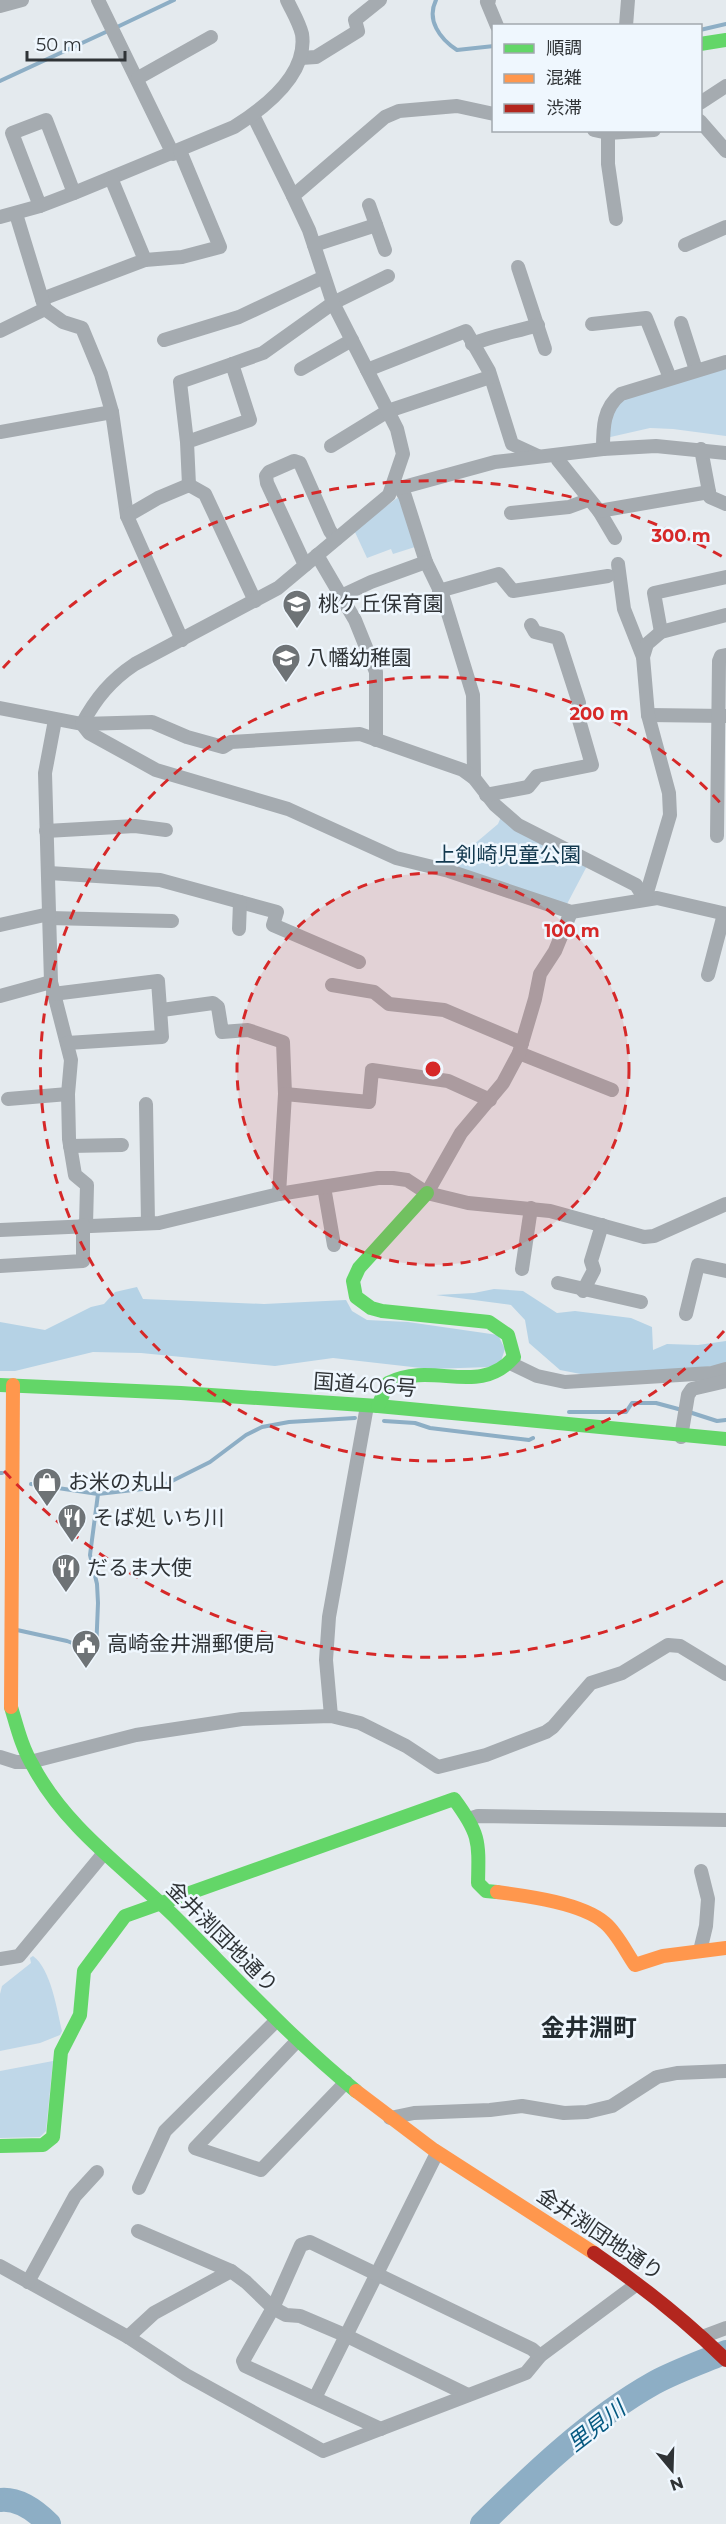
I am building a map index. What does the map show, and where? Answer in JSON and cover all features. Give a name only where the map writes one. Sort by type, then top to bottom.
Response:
[{"type":"main road","points":[[702,44],[726,40]]},
{"type":"main road","points":[[373,1406],[388,1383],[402,1375],[488,1376],[499,1373],[514,1357],[510,1335],[502,1327],[476,1319],[382,1311],[363,1304],[357,1297],[353,1281],[359,1268],[428,1193]]},
{"type":"main road","name":"国道406号","points":[[6,1385],[373,1406],[682,1430],[726,1439]]},
{"type":"main road","name":"金井渕団地通り","points":[[6,1385],[10,1701],[19,1738],[30,1762],[53,1800],[104,1852],[162,1905],[276,2020],[346,2082],[437,2153],[553,2226],[637,2284],[672,2310],[726,2359]]},
{"type":"main road","points":[[0,2146],[44,2145],[53,2137],[61,2052],[80,2015],[84,1971],[125,1916],[162,1905],[454,1799],[469,1819],[479,1842],[478,1883],[486,1891],[539,1898],[594,1915],[607,1924],[635,1965],[663,1956],[726,1948]]},
{"type":"street","points":[[0,6],[22,0]]},
{"type":"street","points":[[0,331],[44,304],[145,260],[182,257],[220,247],[176,152],[98,0]]},
{"type":"street","points":[[0,217],[40,206],[176,152],[234,127],[253,115],[296,69],[301,58],[300,25],[287,0]]},
{"type":"street","points":[[301,58],[316,57],[358,31],[355,20],[380,0]]},
{"type":"street","points":[[489,0],[487,2],[496,24]]},
{"type":"street","points":[[626,24],[628,0]]},
{"type":"street","points":[[138,78],[211,37]]},
{"type":"street","points":[[702,102],[726,86]]},
{"type":"street","points":[[293,196],[385,117],[399,111],[457,105],[492,114]]},
{"type":"street","points":[[253,115],[293,196],[314,245],[333,303],[400,436],[403,454],[397,488]]},
{"type":"street","points":[[40,206],[12,133],[46,120],[74,193]]},
{"type":"street","points":[[702,123],[726,151]]},
{"type":"street","points":[[604,132],[624,132]]},
{"type":"street","points":[[609,133],[608,164],[616,219]]},
{"type":"street","points":[[111,178],[145,260]]},
{"type":"street","points":[[369,205],[385,250]]},
{"type":"street","points":[[16,214],[44,304],[63,322],[82,328],[101,374],[111,412],[127,516],[182,640]]},
{"type":"street","points":[[314,245],[376,225]]},
{"type":"street","points":[[685,245],[726,227]]},
{"type":"street","points":[[518,267],[545,349]]},
{"type":"street","points":[[189,485],[180,382],[263,353],[333,303],[388,276]]},
{"type":"street","points":[[164,340],[239,316],[324,277]]},
{"type":"street","points":[[592,324],[646,318],[670,378]]},
{"type":"street","points":[[681,323],[696,370]]},
{"type":"street","points":[[472,344],[497,333],[511,333],[537,325]]},
{"type":"street","points":[[367,370],[466,331],[490,377],[512,444],[519,449],[534,453],[539,458]]},
{"type":"street","points":[[301,369],[352,340]]},
{"type":"street","points":[[603,449],[604,417],[613,400],[628,392],[726,362]]},
{"type":"street","points":[[187,442],[250,420],[232,364]]},
{"type":"street","points":[[331,446],[388,411],[490,377]]},
{"type":"street","points":[[0,432],[111,412]]},
{"type":"street","points":[[82,724],[104,689],[114,678],[135,664],[278,588],[397,488],[495,462],[603,449],[656,446],[726,453]]},
{"type":"street","points":[[701,449],[710,497],[726,504]]},
{"type":"street","points":[[557,456],[588,500],[599,511],[615,538]]},
{"type":"street","points":[[305,565],[267,483],[266,476],[269,472],[294,461],[300,463],[330,531],[336,539]]},
{"type":"street","points":[[127,516],[158,498],[189,485]]},
{"type":"street","points":[[189,485],[205,494],[255,601]]},
{"type":"street","points":[[397,488],[405,495],[473,695],[474,778]]},
{"type":"street","points":[[599,511],[709,492]]},
{"type":"street","points":[[511,513],[569,507],[588,500]]},
{"type":"street","points":[[317,555],[355,620],[376,672],[376,740]]},
{"type":"street","points":[[341,596],[371,582],[426,562]]},
{"type":"street","points":[[618,564],[624,609],[643,657],[648,715],[669,794],[670,815],[645,899]]},
{"type":"street","points":[[439,591],[499,574],[513,591],[608,576]]},
{"type":"street","points":[[662,632],[654,593],[726,577]]},
{"type":"street","points":[[643,657],[647,644],[662,632],[726,615]]},
{"type":"street","points":[[486,795],[528,787],[537,776],[592,765],[577,713],[579,702],[558,638],[535,632],[531,625]]},
{"type":"street","points":[[702,836],[721,836],[722,716],[719,661],[726,655]]},
{"type":"street","points":[[0,708],[82,724],[152,722],[187,737],[223,747],[231,742],[347,733],[360,734],[463,770],[474,778],[486,795],[518,825],[636,885],[645,899]]},
{"type":"street","points":[[648,715],[722,716]]},
{"type":"street","points":[[0,1266],[83,1262],[87,1185],[75,1174],[70,1146],[68,1094],[71,1060],[52,988],[45,773],[55,720]]},
{"type":"street","points":[[82,724],[89,733],[156,770],[288,809],[396,858],[449,871],[571,912],[657,898],[725,914],[708,975]]},
{"type":"street","points":[[46,831],[135,826],[166,830]]},
{"type":"street","points":[[49,873],[160,879],[277,912],[273,926],[359,962]]},
{"type":"street","points":[[239,929],[240,902]]},
{"type":"street","points":[[428,1193],[462,1133],[503,1083],[520,1048],[540,974],[555,951],[571,912]]},
{"type":"street","points":[[0,925],[49,916],[172,921]]},
{"type":"street","points":[[0,996],[52,988],[158,981],[162,1010],[162,1037],[67,1043]]},
{"type":"street","points":[[332,984],[374,992],[389,1004],[444,1010],[612,1090]]},
{"type":"street","points":[[162,1010],[213,1004],[218,1007],[222,1032],[248,1030],[283,1042],[285,1094],[279,1194]]},
{"type":"street","points":[[285,1094],[369,1102],[372,1070],[448,1081],[490,1100]]},
{"type":"street","points":[[8,1099],[68,1094]]},
{"type":"street","points":[[146,1104],[148,1223]]},
{"type":"street","points":[[70,1146],[122,1145]]},
{"type":"street","points":[[0,1230],[159,1223],[279,1194],[378,1178],[407,1180],[428,1193],[488,1206],[531,1208],[602,1225],[635,1236],[654,1236],[726,1204]]},
{"type":"street","points":[[324,1186],[334,1245]]},
{"type":"street","points":[[522,1269],[531,1208]]},
{"type":"street","points":[[584,1291],[594,1270],[591,1261],[602,1225]]},
{"type":"street","points":[[686,1314],[698,1265],[726,1271]]},
{"type":"street","points":[[558,1283],[584,1291],[641,1302]]},
{"type":"street","points":[[510,1363],[537,1376],[565,1382],[712,1373],[726,1369]]},
{"type":"street","points":[[682,1430],[692,1389],[726,1381]]},
{"type":"street","points":[[331,1716],[326,1660],[329,1617],[373,1406]]},
{"type":"street","points":[[0,1757],[16,1762],[30,1762],[136,1735],[242,1719],[331,1716],[360,1723],[406,1746],[438,1767],[486,1755],[546,1732],[591,1683],[622,1673],[668,1645],[680,1646],[726,1674]]},
{"type":"street","points":[[469,1819],[478,1816],[726,1820]]},
{"type":"street","points":[[0,1959],[19,1956],[104,1852]]},
{"type":"street","points":[[700,1870],[708,1899],[706,1926],[700,1951]]},
{"type":"street","points":[[139,2188],[165,2131],[276,2020]]},
{"type":"street","points":[[298,2040],[195,2148],[261,2170],[346,2082]]},
{"type":"street","points":[[390,2118],[414,2114],[522,2106],[564,2113],[587,2112],[612,2106],[657,2077],[677,2073],[726,2071]]},
{"type":"street","points":[[315,2398],[437,2153]]},
{"type":"street","points":[[28,2282],[75,2196],[97,2172]]},
{"type":"street","points":[[138,2231],[231,2271],[273,2308],[286,2315],[300,2316],[347,2336],[468,2395]]},
{"type":"street","points":[[381,2429],[245,2366],[243,2361],[273,2308],[301,2245],[310,2242],[532,2349],[540,2356]]},
{"type":"street","points":[[0,2266],[128,2337],[186,2375],[323,2451],[526,2373],[540,2356],[637,2284]]},
{"type":"street","points":[[128,2337],[154,2313],[231,2271]]},
{"type":"street","points":[[707,2341],[726,2328]]},
{"type":"green space","points":[[726,365],[726,436],[650,428],[606,438],[615,402]]},
{"type":"green space","points":[[400,496],[415,547],[393,554],[391,549],[367,558],[354,530]]},
{"type":"green space","name":"上剣崎児童公園","points":[[501,817],[587,866],[567,904],[458,869],[459,857],[498,824]]},
{"type":"green space","points":[[33,1956],[49,1980],[62,2031],[60,2035],[40,2043],[0,2051],[2,1986],[31,1963],[30,1958]]},
{"type":"green space","points":[[53,2061],[46,2131],[40,2137],[0,2138],[0,2071]]},
{"type":"shaded area","points":[[137,1287],[143,1299],[264,1304],[346,1300],[352,1311],[367,1320],[408,1322],[498,1335],[505,1349],[501,1361],[490,1367],[430,1369],[333,1358],[275,1366],[141,1353],[93,1352],[15,1371],[0,1371],[0,1322],[45,1330],[91,1307],[104,1304],[115,1292]]},
{"type":"shaded area","points":[[494,1289],[523,1291],[557,1313],[575,1311],[631,1318],[652,1327],[653,1350],[667,1344],[698,1345],[726,1341],[726,1365],[596,1377],[560,1370],[529,1343],[525,1320],[511,1305],[436,1295],[474,1293]]},
{"type":"waterway","points":[[115,28],[174,0]]},
{"type":"waterway","points":[[436,0],[433,7],[434,22],[440,35],[451,46],[457,50],[492,46]]},
{"type":"waterway","points":[[702,30],[726,24]]},
{"type":"waterway","points":[[0,81],[108,31]]},
{"type":"waterway","points":[[569,1412],[626,1412],[632,1403],[656,1403],[682,1410]]},
{"type":"waterway","points":[[689,1412],[717,1421],[726,1420]]},
{"type":"waterway","points":[[31,1484],[98,1494],[160,1487],[210,1462],[246,1435],[262,1427],[289,1422],[355,1418]]},
{"type":"waterway","points":[[384,1421],[415,1423],[430,1428],[529,1440],[533,1438]]},
{"type":"waterway","points":[[17,1630],[67,1641],[96,1652],[97,1584],[90,1555],[98,1494]]},
{"type":"waterway","name":"里見川","points":[[482,2524],[542,2466],[607,2413],[654,2383],[726,2352]]},
{"type":"waterway","name":"里見川","points":[[0,2500],[13,2501],[26,2506],[49,2524]]},
{"type":"traffic: fast","points":[[702,44],[726,40]]},
{"type":"traffic: fast","points":[[378,1406],[388,1383],[405,1377],[422,1375],[470,1377],[486,1375],[500,1369],[514,1357],[508,1335],[489,1322],[382,1311],[371,1308],[356,1297],[353,1281],[359,1268],[427,1193]]},
{"type":"traffic: fast","points":[[0,1385],[181,1393],[378,1406],[726,1439]]},
{"type":"traffic: fast","points":[[11,1707],[29,1759],[63,1810],[100,1849],[179,1921],[287,2030],[356,2091]]},
{"type":"traffic: fast","points":[[0,2146],[43,2145],[53,2137],[61,2052],[80,2015],[84,1971],[125,1916],[454,1799],[469,1821],[476,1838],[478,1883],[486,1891],[497,1892]]},
{"type":"traffic: slow","points":[[11,1707],[13,1385]]},
{"type":"traffic: slow","points":[[497,1892],[554,1901],[595,1916],[613,1932],[635,1965],[663,1956],[726,1948]]},
{"type":"traffic: slow","points":[[356,2091],[434,2150],[594,2253]]},
{"type":"traffic: jam","points":[[594,2253],[662,2304],[726,2360]]},
{"type":"place","name":"桃ケ丘保育園","points":[[297,630]]},
{"type":"place","name":"八幡幼稚園","points":[[286,684]]},
{"type":"place","name":"お米の丸山","points":[[47,1508]]},
{"type":"place","name":"そば処 いち川","points":[[72,1544]]},
{"type":"place","name":"だるま大使","points":[[66,1594]]},
{"type":"place","name":"高崎金井淵郵便局","points":[[86,1670]]},
{"type":"district","name":"金井淵町","points":[[589,2028]]}]
